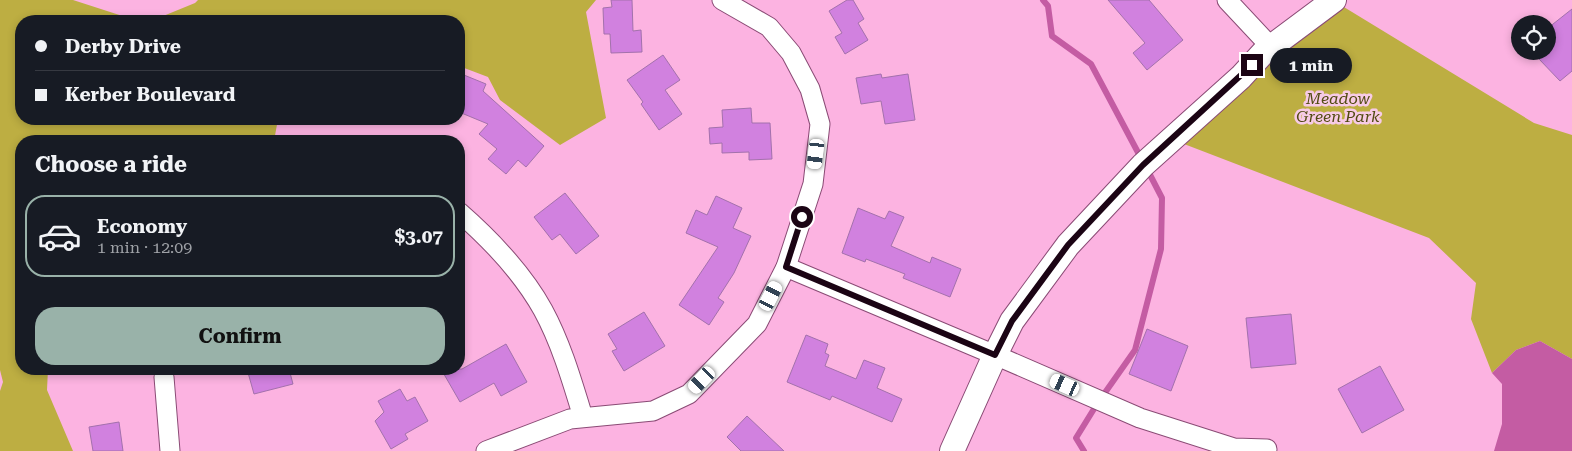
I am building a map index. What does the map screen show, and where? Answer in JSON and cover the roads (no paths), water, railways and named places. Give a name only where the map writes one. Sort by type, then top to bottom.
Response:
[{"type":"street","points":[[486,451],[570,419],[653,411],[689,394],[757,324],[786,267],[813,184],[820,124],[810,89],[791,53],[769,27],[722,0]]},
{"type":"street","points":[[1227,0],[1271,47]]},
{"type":"street","points":[[952,451],[1012,321],[1068,245],[1143,165],[1241,77],[1263,53],[1334,0]]},
{"type":"street","points":[[465,217],[486,236],[516,270],[543,310],[567,366],[583,417]]},
{"type":"street","points":[[786,267],[1140,418],[1234,448],[1267,449]]},
{"type":"street","points":[[164,376],[170,451]]},
{"type":"waterway","points":[[1043,0],[1048,6],[1052,36],[1091,64],[1142,160]]},
{"type":"waterway","points":[[1084,451],[1076,438],[1135,350],[1161,249],[1162,198],[1147,169]]},
{"type":"park label","name":"Meadow Green Park","points":[[1338,107]]}]
